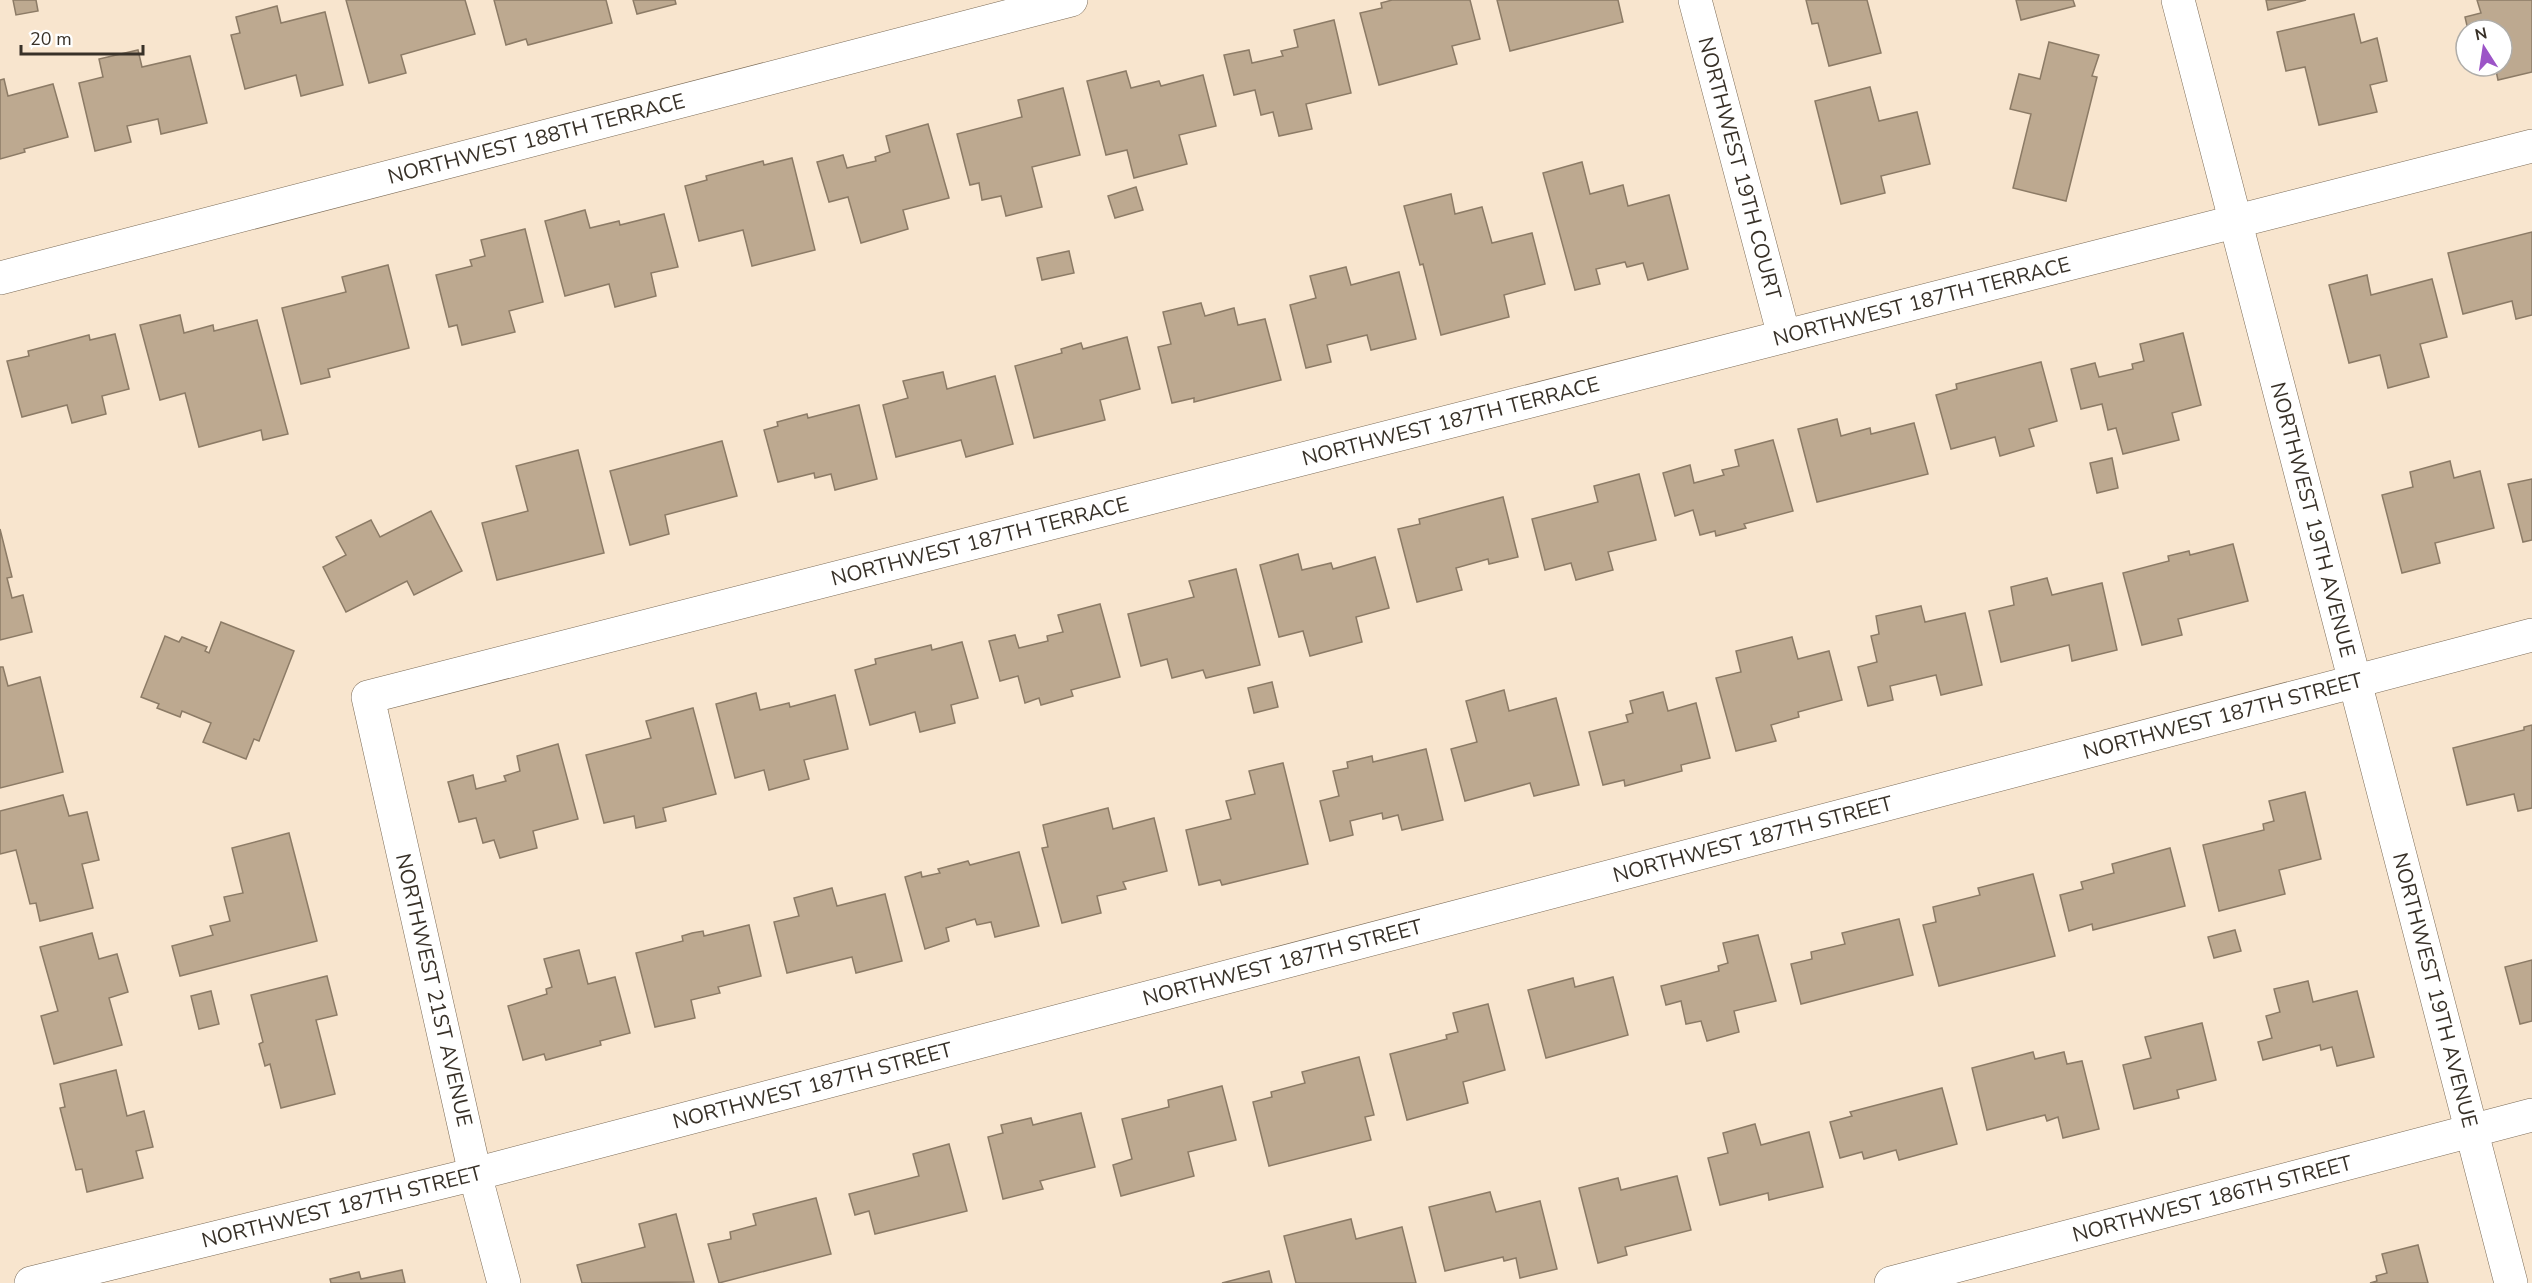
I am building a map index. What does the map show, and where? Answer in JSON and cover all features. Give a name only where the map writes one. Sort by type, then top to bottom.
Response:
[{"type":"street","name":"NORTHWEST 188TH TERRACE","points":[[0,278],[1071,0]]},
{"type":"street","name":"NORTHWEST 19TH COURT","points":[[1695,0],[1784,336]]},
{"type":"street","name":"NORTHWEST 19TH AVENUE","points":[[2178,0],[2511,1283]]},
{"type":"street","name":"NORTHWEST 187TH TERRACE","points":[[368,697],[2532,146]]},
{"type":"street","name":"NORTHWEST 187TH STREET","points":[[31,1283],[475,1174],[2532,635]]},
{"type":"street","name":"NORTHWEST 21ST AVENUE","points":[[368,697],[475,1174],[504,1283]]},
{"type":"street","name":"NORTHWEST 186TH STREET","points":[[1891,1283],[2532,1115]]},
{"type":"building","points":[[13,0],[36,0],[38,11],[16,15]]},
{"type":"building","points":[[346,0],[465,0],[475,34],[401,55],[406,73],[369,83]]},
{"type":"building","points":[[494,0],[606,0],[612,23],[528,45],[526,39],[506,45]]},
{"type":"building","points":[[633,0],[675,0],[676,4],[637,14]]},
{"type":"building","points":[[1392,0],[1470,0],[1480,39],[1452,46],[1457,64],[1379,85],[1360,13],[1382,8],[1381,3]]},
{"type":"building","points":[[1497,0],[1618,0],[1623,22],[1510,51]]},
{"type":"building","points":[[1806,0],[1867,0],[1881,53],[1829,66],[1818,23],[1812,24]]},
{"type":"building","points":[[2016,0],[2073,0],[2075,6],[2021,20]]},
{"type":"building","points":[[2266,0],[2306,0],[2268,10]]},
{"type":"building","points":[[2477,0],[2532,0],[2532,72],[2514,76],[2514,18],[2465,18],[2481,13]]},
{"type":"building","points":[[277,6],[281,23],[325,12],[343,85],[301,96],[296,75],[245,89],[231,35],[240,33],[236,17]]},
{"type":"building","points":[[2354,14],[2361,43],[2377,38],[2387,81],[2370,85],[2377,112],[2319,125],[2305,67],[2286,71],[2277,32]]},
{"type":"building","points":[[1334,20],[1351,93],[1306,104],[1312,129],[1279,136],[1273,112],[1261,115],[1255,90],[1234,95],[1224,55],[1249,50],[1252,63],[1283,56],[1281,51],[1298,47],[1294,30]]},
{"type":"building","points":[[2049,42],[2099,55],[2092,76],[2097,77],[2066,201],[2013,188],[2031,114],[2010,109],[2019,74],[2040,79]]},
{"type":"building","points":[[138,50],[142,67],[190,56],[207,123],[161,134],[158,119],[127,126],[131,142],[95,151],[79,83],[103,77],[99,59]]},
{"type":"building","points":[[1126,71],[1131,88],[1159,81],[1161,86],[1203,75],[1216,126],[1179,135],[1187,164],[1134,178],[1127,150],[1106,155],[1087,81]]},
{"type":"building","points":[[4,79],[8,96],[53,84],[68,137],[24,149],[25,152],[0,159],[0,80]]},
{"type":"building","points":[[1870,87],[1879,121],[1917,112],[1930,164],[1881,176],[1885,193],[1841,204],[1815,101]]},
{"type":"building","points":[[1063,88],[1080,155],[1032,167],[1042,207],[1006,216],[1001,196],[982,200],[979,183],[970,185],[957,134],[1022,117],[1018,100]]},
{"type":"building","points":[[928,124],[949,198],[903,210],[908,229],[861,243],[848,197],[829,202],[817,162],[843,155],[847,168],[876,161],[875,157],[890,152],[886,136]]},
{"type":"building","points":[[792,158],[815,250],[752,266],[743,230],[699,241],[685,186],[707,180],[706,176],[763,161],[764,165]]},
{"type":"building","points":[[1582,162],[1590,194],[1623,185],[1628,206],[1669,195],[1688,269],[1648,280],[1643,263],[1627,267],[1625,262],[1596,269],[1600,284],[1575,290],[1543,173]]},
{"type":"building","points":[[1136,187],[1143,210],[1115,218],[1108,196]]},
{"type":"building","points":[[1451,194],[1455,214],[1482,207],[1492,243],[1532,233],[1545,284],[1504,295],[1509,317],[1441,335],[1423,264],[1420,265],[1404,206]]},
{"type":"building","points":[[585,210],[590,228],[619,221],[620,225],[664,214],[678,267],[651,273],[656,296],[615,307],[609,284],[565,296],[545,221]]},
{"type":"building","points":[[525,229],[543,302],[509,311],[515,332],[462,345],[457,325],[449,327],[436,275],[472,266],[470,260],[485,256],[481,240]]},
{"type":"building","points":[[2532,232],[2532,315],[2516,319],[2512,301],[2463,314],[2448,253]]},
{"type":"building","points":[[1069,251],[1074,273],[1042,280],[1037,258]]},
{"type":"building","points":[[388,265],[409,348],[328,369],[330,377],[301,384],[282,308],[346,292],[342,277]]},
{"type":"building","points":[[1346,267],[1351,285],[1399,272],[1416,339],[1371,350],[1367,335],[1327,345],[1331,362],[1306,368],[1290,305],[1316,298],[1310,276]]},
{"type":"building","points":[[2367,275],[2371,295],[2432,279],[2447,337],[2420,344],[2429,377],[2388,388],[2380,355],[2349,363],[2329,285]]},
{"type":"building","points":[[1201,303],[1205,316],[1234,308],[1238,325],[1265,319],[1281,380],[1194,402],[1194,398],[1172,403],[1158,347],[1171,344],[1163,312]]},
{"type":"building","points":[[180,315],[184,333],[213,325],[214,331],[257,320],[288,434],[263,440],[261,430],[199,447],[185,393],[160,400],[140,325]]},
{"type":"building","points":[[2183,333],[2201,405],[2172,413],[2179,440],[2123,454],[2116,428],[2108,430],[2102,404],[2081,409],[2071,369],[2095,363],[2099,377],[2133,369],[2132,364],[2144,361],[2140,344]]},
{"type":"building","points":[[115,334],[129,389],[102,396],[106,414],[72,423],[67,405],[22,417],[7,361],[29,356],[28,351],[89,335],[90,340]]},
{"type":"building","points":[[1127,337],[1140,389],[1100,400],[1105,420],[1034,438],[1015,366],[1062,353],[1061,349],[1081,343],[1083,349]]},
{"type":"building","points":[[2041,362],[2057,421],[2029,429],[2034,446],[2000,456],[1995,437],[1951,449],[1936,395],[1957,389],[1956,384]]},
{"type":"building","points":[[943,372],[947,389],[995,376],[1013,444],[966,457],[961,440],[896,457],[883,405],[908,398],[903,381]]},
{"type":"building","points":[[859,405],[877,479],[835,490],[831,474],[815,478],[814,473],[778,482],[764,430],[778,426],[777,422],[807,414],[808,418]]},
{"type":"building","points":[[1837,419],[1841,436],[1870,428],[1871,434],[1914,423],[1928,474],[1817,502],[1798,429]]},
{"type":"building","points":[[1773,440],[1793,511],[1744,524],[1746,528],[1716,536],[1715,531],[1700,535],[1693,510],[1675,516],[1663,473],[1690,465],[1694,483],[1724,475],[1722,470],[1739,466],[1735,450]]},
{"type":"building","points":[[722,441],[737,496],[665,515],[669,534],[630,545],[610,471]]},
{"type":"building","points":[[578,450],[604,553],[497,580],[482,523],[528,511],[516,466]]},
{"type":"building","points":[[2112,458],[2118,488],[2097,493],[2090,463]]},
{"type":"building","points":[[2450,461],[2454,478],[2480,471],[2494,528],[2435,543],[2440,563],[2402,573],[2382,495],[2413,487],[2410,472]]},
{"type":"building","points":[[1639,474],[1656,540],[1608,552],[1613,570],[1576,580],[1571,563],[1545,570],[1532,519],[1598,502],[1594,486]]},
{"type":"building","points":[[2532,479],[2532,540],[2523,542],[2508,484]]},
{"type":"building","points":[[1503,497],[1518,557],[1489,564],[1488,559],[1456,568],[1462,590],[1417,602],[1398,529],[1420,524],[1419,519]]},
{"type":"building","points":[[431,511],[462,571],[414,595],[407,581],[346,612],[323,567],[346,555],[336,537],[371,520],[380,537]]},
{"type":"building","points":[[0,529],[12,577],[7,578],[12,598],[23,595],[32,632],[0,640]]},
{"type":"building","points":[[2233,544],[2248,601],[2178,619],[2182,635],[2142,645],[2123,573],[2169,561],[2168,556],[2189,551],[2190,555]]},
{"type":"building","points":[[1298,554],[1302,570],[1331,563],[1333,569],[1375,557],[1389,608],[1356,617],[1362,642],[1310,656],[1303,631],[1279,637],[1260,565]]},
{"type":"building","points":[[1236,569],[1260,665],[1206,678],[1203,670],[1172,678],[1167,659],[1141,666],[1128,614],[1194,597],[1189,581]]},
{"type":"building","points":[[2047,578],[2052,595],[2102,583],[2117,650],[2072,661],[2069,645],[2001,662],[1989,611],[2014,605],[2011,587]]},
{"type":"building","points":[[1100,604],[1120,677],[1071,690],[1073,696],[1041,705],[1039,698],[1025,703],[1018,676],[1000,681],[989,641],[1015,635],[1019,648],[1048,641],[1047,636],[1063,632],[1058,615]]},
{"type":"building","points":[[1921,606],[1925,622],[1965,613],[1982,685],[1941,695],[1936,675],[1890,686],[1893,700],[1868,706],[1858,667],[1877,662],[1871,636],[1879,634],[1876,616]]},
{"type":"building","points":[[221,622],[294,651],[259,741],[254,739],[246,759],[203,742],[211,723],[182,711],[180,717],[157,708],[159,704],[141,697],[165,636],[179,642],[182,637],[207,647],[205,651],[209,653]]},
{"type":"building","points":[[1792,637],[1798,659],[1829,651],[1842,700],[1798,712],[1799,717],[1771,725],[1776,741],[1736,751],[1716,678],[1741,672],[1736,651]]},
{"type":"building","points":[[962,642],[978,698],[951,705],[955,723],[920,732],[915,712],[870,725],[855,670],[876,664],[875,659],[931,645],[932,650]]},
{"type":"building","points":[[0,667],[3,667],[8,686],[40,677],[63,772],[0,788]]},
{"type":"building","points":[[1272,682],[1278,707],[1254,713],[1248,688]]},
{"type":"building","points":[[1504,690],[1509,711],[1556,698],[1579,785],[1534,796],[1530,783],[1465,801],[1451,749],[1477,742],[1466,701]]},
{"type":"building","points":[[1663,692],[1668,711],[1696,703],[1710,758],[1681,765],[1682,771],[1625,786],[1624,780],[1603,785],[1589,732],[1628,722],[1626,715],[1633,713],[1630,701]]},
{"type":"building","points":[[756,693],[760,710],[789,703],[790,707],[835,695],[848,749],[804,760],[809,779],[769,790],[764,770],[735,778],[716,704]]},
{"type":"building","points":[[693,708],[716,794],[663,808],[666,821],[636,828],[634,816],[604,823],[586,755],[651,738],[646,721]]},
{"type":"building","points":[[2532,725],[2532,808],[2518,811],[2514,794],[2467,805],[2453,748],[2524,730],[2524,727]]},
{"type":"building","points":[[558,744],[578,819],[533,831],[537,848],[500,858],[494,840],[483,843],[476,818],[459,822],[448,782],[473,775],[476,789],[506,781],[504,776],[520,771],[517,756]]},
{"type":"building","points":[[1426,749],[1443,820],[1402,830],[1398,815],[1383,819],[1382,813],[1350,821],[1353,835],[1330,841],[1320,801],[1339,796],[1333,771],[1348,768],[1347,762],[1372,756],[1373,762]]},
{"type":"building","points":[[1283,763],[1308,864],[1222,885],[1220,880],[1199,885],[1186,830],[1231,819],[1226,801],[1255,794],[1249,771]]},
{"type":"building","points":[[2305,792],[2321,859],[2279,870],[2285,894],[2219,911],[2203,845],[2264,830],[2263,824],[2274,821],[2269,801]]},
{"type":"building","points":[[63,795],[69,816],[87,812],[99,860],[82,864],[93,908],[40,921],[36,903],[30,904],[16,850],[0,854],[0,811]]},
{"type":"building","points":[[1108,808],[1113,829],[1154,818],[1167,871],[1123,882],[1126,889],[1097,896],[1101,913],[1062,923],[1042,848],[1048,847],[1043,825]]},
{"type":"building","points":[[289,833],[317,941],[180,976],[172,946],[213,935],[210,926],[230,921],[224,897],[243,893],[232,848]]},
{"type":"building","points":[[2170,848],[2185,906],[2093,930],[2092,924],[2069,931],[2060,895],[2083,889],[2081,882],[2114,873],[2112,864]]},
{"type":"building","points":[[1019,852],[1039,926],[995,937],[991,922],[977,925],[975,919],[946,928],[949,941],[925,949],[905,877],[921,872],[922,877],[940,873],[938,869],[968,861],[970,865]]},
{"type":"building","points":[[2033,874],[2055,956],[1939,986],[1923,925],[1936,922],[1933,907],[1980,895],[1978,888]]},
{"type":"building","points":[[832,888],[837,906],[885,894],[902,961],[856,973],[852,957],[787,973],[774,922],[799,916],[794,898]]},
{"type":"building","points":[[1899,919],[1913,975],[1801,1004],[1791,964],[1812,959],[1811,952],[1845,944],[1842,933]]},
{"type":"building","points":[[749,925],[761,976],[718,987],[720,993],[691,1000],[695,1018],[655,1027],[636,953],[683,941],[682,936],[692,933],[703,931],[704,936]]},
{"type":"building","points":[[2235,930],[2241,951],[2214,958],[2208,937]]},
{"type":"building","points":[[92,933],[99,959],[117,954],[128,992],[109,998],[122,1045],[54,1064],[41,1016],[58,1011],[40,947]]},
{"type":"building","points":[[1758,935],[1776,1001],[1734,1011],[1739,1032],[1707,1041],[1701,1021],[1686,1024],[1681,1001],[1666,1005],[1661,986],[1719,971],[1718,966],[1728,963],[1723,943]]},
{"type":"building","points":[[579,950],[588,984],[615,977],[630,1033],[600,1041],[601,1045],[546,1060],[544,1054],[523,1060],[508,1006],[547,994],[546,989],[552,987],[544,959]]},
{"type":"building","points":[[2532,960],[2532,1021],[2520,1024],[2505,967]]},
{"type":"building","points":[[327,976],[337,1015],[316,1020],[335,1094],[281,1108],[270,1064],[265,1066],[259,1044],[263,1042],[251,995]]},
{"type":"building","points":[[1613,977],[1628,1035],[1546,1058],[1528,990],[1573,978],[1575,987]]},
{"type":"building","points":[[2308,981],[2313,1002],[2357,991],[2374,1057],[2337,1066],[2332,1047],[2321,1050],[2320,1045],[2263,1060],[2258,1042],[2272,1038],[2266,1016],[2280,1012],[2274,989]]},
{"type":"building","points":[[211,991],[219,1024],[199,1029],[191,996]]},
{"type":"building","points":[[1488,1004],[1505,1070],[1463,1082],[1468,1103],[1407,1120],[1390,1054],[1447,1039],[1446,1035],[1458,1032],[1453,1013]]},
{"type":"building","points":[[2202,1023],[2216,1080],[2177,1090],[2179,1098],[2134,1109],[2123,1065],[2151,1058],[2145,1037]]},
{"type":"building","points":[[2033,1052],[2035,1059],[2064,1052],[2067,1064],[2082,1061],[2099,1129],[2063,1138],[2058,1117],[2047,1121],[2045,1115],[1987,1130],[1972,1068]]},
{"type":"building","points":[[1359,1057],[1374,1115],[1365,1117],[1371,1140],[1269,1166],[1253,1102],[1272,1097],[1271,1092],[1305,1083],[1302,1072]]},
{"type":"building","points":[[116,1070],[127,1116],[144,1111],[153,1147],[136,1151],[143,1178],[87,1192],[82,1169],[76,1170],[60,1108],[65,1107],[60,1084]]},
{"type":"building","points":[[1222,1086],[1236,1140],[1188,1152],[1194,1176],[1121,1196],[1113,1165],[1132,1159],[1122,1119],[1169,1107],[1168,1100]]},
{"type":"building","points":[[1942,1088],[1957,1144],[1899,1160],[1896,1150],[1864,1159],[1862,1152],[1840,1158],[1830,1122],[1852,1116],[1850,1112]]},
{"type":"building","points":[[1081,1113],[1095,1167],[1040,1181],[1043,1189],[1003,1199],[988,1137],[1003,1133],[1001,1125],[1031,1118],[1033,1125]]},
{"type":"building","points":[[1755,1124],[1761,1145],[1809,1132],[1823,1187],[1769,1200],[1768,1193],[1720,1205],[1708,1158],[1728,1153],[1723,1133]]},
{"type":"building","points":[[949,1144],[967,1211],[875,1234],[869,1211],[855,1215],[849,1194],[919,1176],[913,1154]]},
{"type":"building","points":[[1677,1176],[1691,1230],[1625,1247],[1627,1255],[1598,1263],[1579,1188],[1618,1178],[1621,1190]]},
{"type":"building","points":[[1490,1192],[1496,1212],[1540,1201],[1557,1269],[1520,1278],[1516,1258],[1504,1261],[1503,1257],[1445,1271],[1429,1207]]},
{"type":"building","points":[[816,1198],[831,1254],[719,1283],[708,1244],[731,1239],[730,1232],[756,1225],[753,1214]]},
{"type":"building","points":[[676,1214],[694,1282],[582,1283],[577,1265],[645,1247],[639,1224]]},
{"type":"building","points":[[1351,1219],[1356,1239],[1402,1227],[1416,1283],[1296,1283],[1284,1236]]},
{"type":"building","points":[[2418,1245],[2428,1283],[2370,1283],[2377,1281],[2376,1276],[2387,1273],[2382,1254]]},
{"type":"building","points":[[402,1270],[405,1283],[331,1283],[330,1279],[359,1272],[361,1279]]},
{"type":"building","points":[[1269,1271],[1272,1283],[1222,1283]]}]
